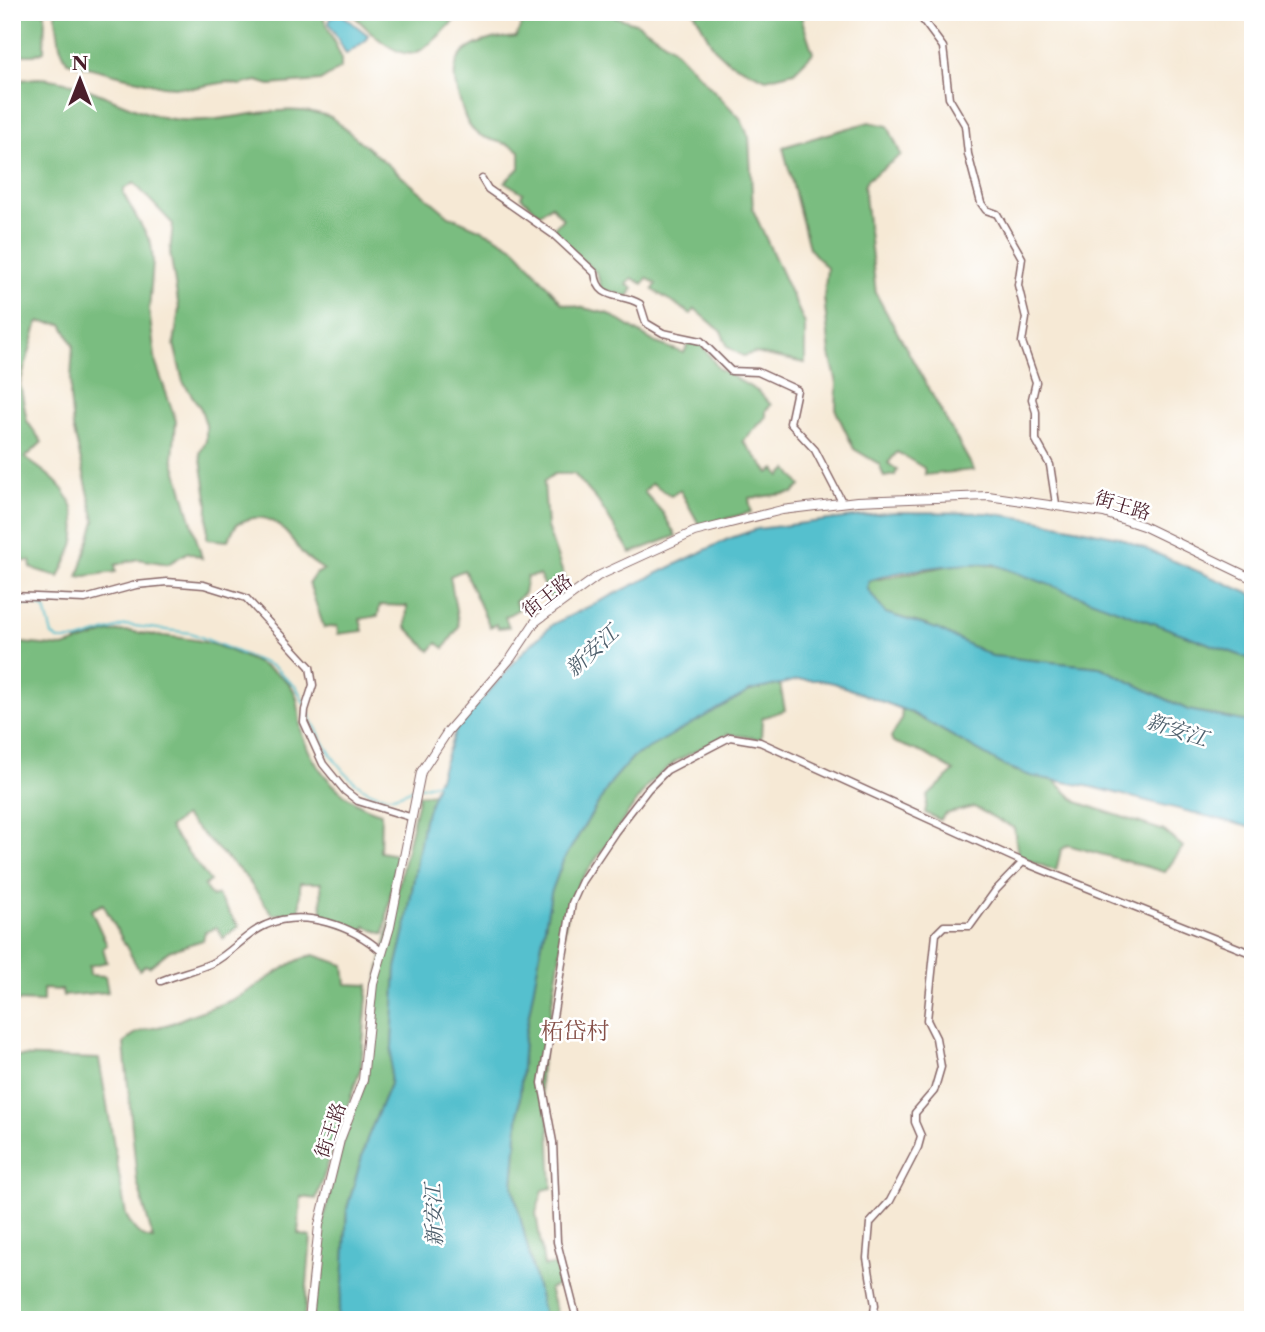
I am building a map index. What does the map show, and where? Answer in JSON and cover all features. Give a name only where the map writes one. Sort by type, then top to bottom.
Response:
[{"type":"main road","name":"街王路","points":[[309,1320],[319,1225],[340,1140],[363,1080],[373,984],[418,783],[435,748],[511,658],[529,627],[598,576],[708,527],[782,510],[842,502],[979,496],[1056,504],[1114,516],[1143,526],[1253,579]]},
{"type":"street","points":[[917,12],[943,47],[949,98],[965,125],[968,154],[981,203],[986,210],[997,214],[1022,258],[1018,285],[1026,318],[1021,342],[1036,382],[1032,399],[1036,412],[1036,440],[1049,465],[1056,504]]},
{"type":"street","points":[[482,179],[488,189],[554,235],[582,264],[595,273],[596,284],[604,293],[640,304],[646,323],[663,333],[701,341],[731,370],[758,372],[797,390],[790,423],[815,450],[842,502]]},
{"type":"street","points":[[12,596],[85,600],[136,585],[167,582],[204,585],[246,598],[310,667],[313,685],[304,722],[323,764],[358,801],[410,817]]},
{"type":"street","points":[[577,1320],[557,1242],[553,1142],[543,1090],[543,1067],[563,947],[575,896],[615,832],[657,780],[678,762],[726,738],[741,736],[760,741],[1023,862],[1253,954]]},
{"type":"street","points":[[873,1320],[875,1305],[867,1258],[870,1223],[890,1201],[918,1147],[921,1136],[915,1122],[915,1113],[934,1091],[941,1067],[936,1038],[927,1023],[936,934],[944,926],[970,926],[996,890],[1023,862]]},
{"type":"street","points":[[161,981],[213,962],[264,925],[291,919],[305,918],[335,925],[369,940],[382,952]]},
{"type":"green space","points":[[12,12],[45,12],[44,51],[34,55],[12,55]]},
{"type":"green space","points":[[55,12],[321,12],[341,57],[341,68],[320,81],[270,85],[257,81],[239,85],[227,82],[192,88],[162,86],[67,62],[60,46]]},
{"type":"green space","points":[[350,12],[456,12],[455,20],[432,42],[409,54],[381,41]]},
{"type":"green space","points":[[516,12],[601,12],[638,24],[672,47],[740,118],[749,137],[753,210],[805,324],[805,363],[755,353],[743,356],[728,347],[721,331],[695,309],[691,314],[653,290],[656,284],[647,278],[643,284],[632,278],[627,285],[633,288],[628,297],[601,289],[597,273],[574,254],[553,228],[563,219],[551,205],[540,214],[521,197],[523,193],[505,182],[520,167],[520,151],[480,136],[469,125],[456,87],[455,69],[462,54],[478,44],[492,39],[516,37],[521,26]]},
{"type":"green space","points":[[694,12],[803,12],[802,20],[813,53],[794,72],[766,79],[729,62],[714,48]]},
{"type":"green space","points":[[37,78],[74,84],[145,112],[181,120],[218,119],[295,110],[331,117],[449,216],[515,248],[562,303],[609,314],[656,343],[684,353],[689,341],[701,343],[718,368],[759,392],[771,405],[766,410],[766,417],[743,441],[769,473],[775,469],[780,476],[788,469],[801,486],[793,493],[749,498],[751,512],[700,526],[680,490],[671,496],[652,483],[644,492],[663,513],[676,536],[631,553],[597,500],[574,474],[554,474],[544,482],[547,527],[569,591],[553,601],[539,575],[527,577],[524,593],[515,602],[519,609],[505,617],[509,627],[498,628],[496,624],[490,627],[464,570],[450,576],[459,627],[444,648],[437,643],[430,651],[406,627],[407,606],[380,605],[378,616],[360,619],[363,631],[338,634],[337,626],[324,628],[309,583],[315,574],[324,570],[304,556],[277,524],[261,518],[251,519],[237,524],[227,541],[207,539],[208,504],[200,453],[206,441],[206,425],[201,409],[183,382],[174,344],[179,309],[170,252],[173,224],[134,183],[124,189],[124,195],[151,243],[153,261],[149,311],[156,364],[176,421],[173,458],[202,558],[188,552],[168,564],[138,559],[115,565],[116,572],[78,577],[95,521],[73,427],[70,396],[73,345],[62,324],[38,322],[20,384],[27,421],[42,442],[25,458],[55,481],[69,499],[75,522],[75,536],[59,577],[31,568],[30,561],[12,561],[12,81]]},
{"type":"green space","points":[[869,122],[888,126],[901,155],[867,180],[864,186],[876,294],[974,470],[925,475],[924,468],[897,452],[888,463],[897,470],[895,475],[884,477],[879,464],[854,449],[836,411],[837,383],[830,354],[824,297],[827,268],[809,248],[783,147]]},
{"type":"green space","points":[[962,563],[1001,566],[1253,660],[1253,723],[1188,710],[1100,667],[992,656],[929,626],[885,613],[867,588],[869,581]]},
{"type":"green space","points":[[130,631],[213,644],[267,668],[290,684],[297,698],[303,737],[316,763],[333,785],[344,794],[381,813],[380,852],[397,855],[384,934],[365,926],[363,933],[358,932],[322,918],[321,883],[300,883],[300,912],[273,915],[244,875],[184,816],[169,828],[210,881],[204,886],[212,897],[217,895],[239,927],[223,938],[217,928],[205,932],[203,940],[169,951],[149,967],[146,965],[139,970],[103,904],[91,910],[107,945],[103,948],[107,962],[89,966],[90,975],[105,976],[108,992],[63,996],[62,990],[43,989],[43,1002],[12,1001],[12,642],[63,647],[110,632]]},
{"type":"green space","points":[[780,684],[785,710],[762,718],[761,739],[728,734],[676,761],[648,785],[580,882],[568,908],[540,1084],[549,1123],[552,1188],[543,1190],[536,1213],[544,1266],[556,1265],[559,1285],[549,1289],[559,1320],[545,1320],[513,1187],[524,1041],[551,893],[563,861],[611,782],[633,757],[727,702],[750,691]]},
{"type":"green space","points":[[902,708],[1013,770],[1055,781],[1077,802],[1164,831],[1183,847],[1165,872],[1068,845],[1061,850],[1056,871],[1018,856],[1014,828],[974,807],[945,814],[940,820],[925,813],[928,796],[954,771],[925,754],[893,742],[891,737],[901,721]]},
{"type":"green space","points":[[435,793],[424,820],[396,968],[390,1084],[367,1139],[347,1209],[343,1285],[337,1320],[312,1320],[322,1225],[343,1141],[366,1080],[376,985],[419,795]]},
{"type":"green space","points":[[314,955],[344,965],[346,984],[368,985],[361,1067],[316,1199],[301,1197],[298,1234],[311,1237],[304,1320],[12,1320],[12,1056],[99,1059],[126,1215],[136,1231],[153,1239],[137,1181],[124,1044],[141,1031],[170,1024],[231,1000],[294,962]]},
{"type":"water","points":[[340,13],[368,35],[365,41],[346,54],[329,23],[331,17]]},
{"type":"water","name":"新安江","points":[[893,512],[988,513],[1118,537],[1253,595],[1253,660],[993,564],[948,566],[895,573],[869,581],[867,588],[885,613],[937,629],[992,656],[1100,667],[1188,710],[1253,723],[1253,828],[1092,787],[1030,776],[1005,766],[912,713],[834,683],[798,680],[750,691],[633,757],[611,782],[563,861],[551,893],[524,1041],[513,1187],[545,1320],[337,1320],[343,1285],[347,1209],[367,1139],[390,1084],[396,968],[424,820],[456,729],[524,651],[553,624],[728,539],[757,529]]},
{"type":"waterway","points":[[12,605],[37,605],[45,609],[52,635],[59,640],[78,640],[126,625],[191,633],[274,667],[297,688],[305,705]]},
{"type":"waterway","points":[[307,710],[320,737],[338,764],[361,786],[388,796],[415,788]]},
{"type":"waterway","points":[[421,787],[439,782]]},
{"type":"district","name":"柘岱村","points":[[575,1031]]}]
